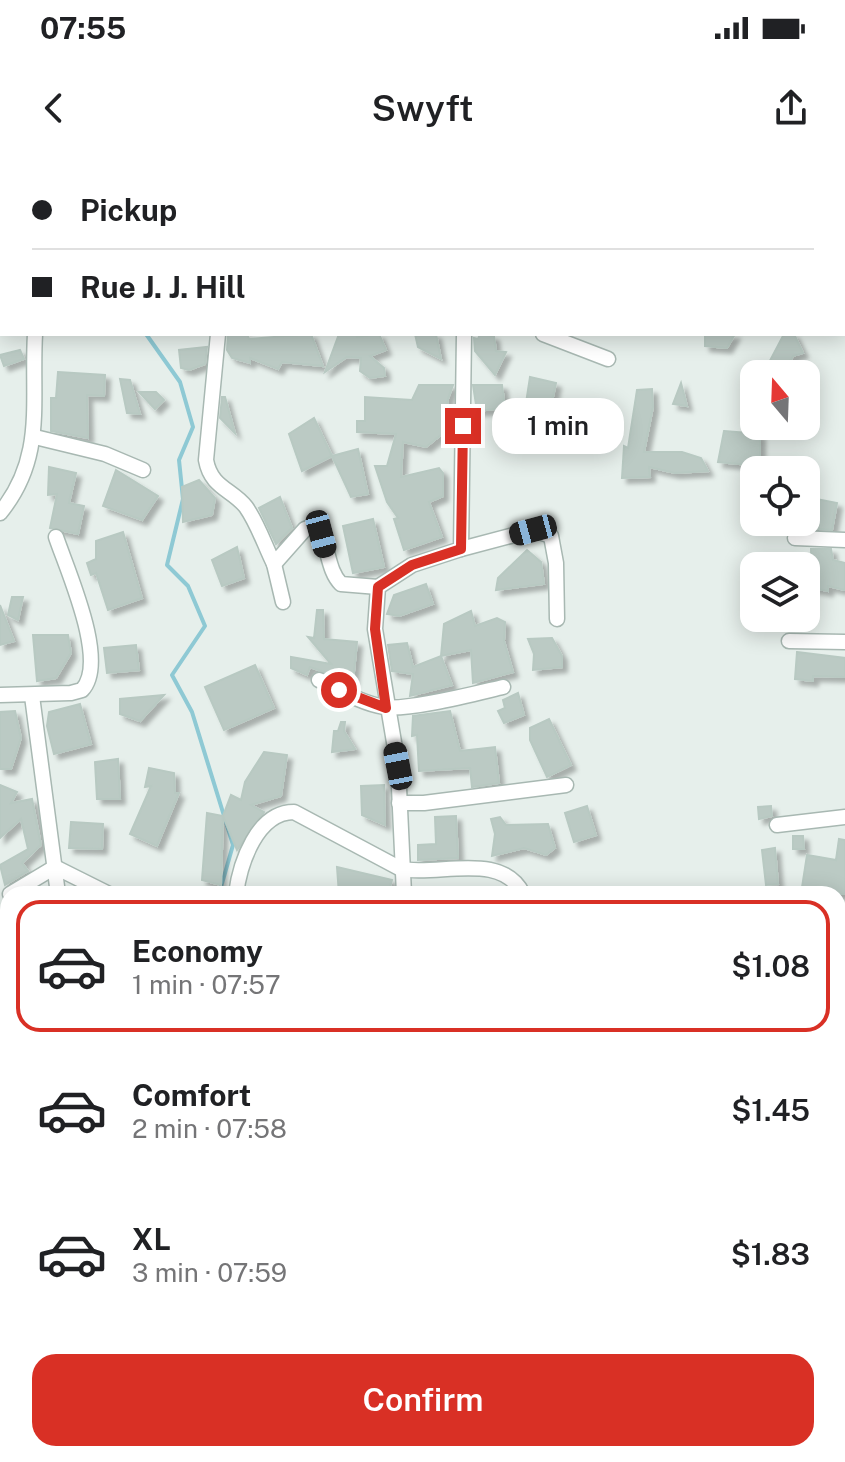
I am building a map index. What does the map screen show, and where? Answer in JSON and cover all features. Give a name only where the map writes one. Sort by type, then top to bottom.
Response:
[{"type":"street","points":[[0,513],[24,475],[35,437],[35,336]]},
{"type":"street","points":[[218,336],[207,468],[226,493],[244,504],[274,564],[283,602]]},
{"type":"street","points":[[461,549],[464,336]]},
{"type":"street","points":[[548,336],[608,359]]},
{"type":"street","points":[[35,437],[105,454],[143,470]]},
{"type":"street","points":[[274,564],[305,529],[313,526],[321,534],[330,568],[341,584],[378,587],[412,565],[533,530],[551,536],[556,563],[557,619]]},
{"type":"street","points":[[0,695],[71,693],[87,685],[91,674],[90,649],[56,537]]},
{"type":"street","points":[[795,538],[845,540]]},
{"type":"street","points":[[378,587],[375,629],[398,766],[403,886]]},
{"type":"street","points":[[789,641],[845,642]]},
{"type":"street","points":[[319,680],[358,699],[386,708],[459,698],[503,687]]},
{"type":"street","points":[[32,696],[57,886]]},
{"type":"street","points":[[399,803],[424,803],[566,785]]},
{"type":"street","points":[[238,886],[249,846],[282,812],[294,812],[313,820],[401,869],[417,872],[495,870],[516,881],[519,886]]},
{"type":"street","points":[[777,825],[845,817]]},
{"type":"street","points":[[55,867],[93,886]]},
{"type":"street","points":[[23,886],[55,867]]},
{"type":"building","points":[[228,336],[248,336],[249,339],[312,336],[323,366],[282,362],[278,369],[250,358],[250,363],[232,358],[227,350]]},
{"type":"building","points":[[338,336],[380,336],[386,350],[370,356],[384,368],[385,376],[370,378],[360,371],[361,358],[347,357],[325,372]]},
{"type":"building","points":[[415,336],[436,336],[441,359],[418,347]]},
{"type":"building","points":[[479,336],[494,336],[496,351],[506,352],[495,375],[475,351],[474,338]]},
{"type":"building","points":[[705,336],[734,336],[727,348],[705,346]]},
{"type":"building","points":[[783,336],[795,336],[803,353],[793,356],[791,360],[770,360]]},
{"type":"building","points":[[207,347],[205,364],[189,370],[181,368],[179,350]]},
{"type":"building","points":[[20,350],[24,359],[4,366],[0,355]]},
{"type":"building","points":[[58,372],[105,375],[104,396],[87,395],[88,438],[51,431],[51,398],[56,398]]},
{"type":"building","points":[[530,377],[556,383],[545,435],[522,429]]},
{"type":"building","points":[[120,379],[130,380],[140,414],[127,413]]},
{"type":"building","points":[[681,383],[687,406],[673,404]]},
{"type":"building","points":[[419,385],[453,385],[448,399],[446,431],[426,447],[403,442],[401,477],[439,468],[443,473],[443,496],[429,502],[442,537],[404,550],[394,519],[398,518],[387,502],[375,466],[387,466],[396,434],[357,432],[357,421],[365,421],[365,397],[412,400]]},
{"type":"building","points":[[473,385],[502,385],[505,408],[477,411]]},
{"type":"building","points":[[652,389],[653,407],[644,452],[682,452],[701,458],[708,471],[675,473],[649,467],[650,477],[622,478],[624,446],[628,448],[637,390]]},
{"type":"building","points":[[139,392],[156,392],[164,400],[155,409]]},
{"type":"building","points":[[222,397],[225,397],[235,433],[220,418]]},
{"type":"building","points":[[314,418],[332,456],[302,471],[289,434]]},
{"type":"building","points":[[724,431],[740,432],[740,440],[760,440],[760,456],[740,456],[740,464],[718,462]]},
{"type":"building","points":[[358,449],[368,494],[351,497],[332,456]]},
{"type":"building","points":[[49,467],[76,473],[69,503],[84,506],[78,534],[50,528],[57,494],[48,495]]},
{"type":"building","points":[[116,470],[158,496],[142,520],[103,506]]},
{"type":"building","points":[[199,480],[215,498],[212,515],[183,522],[182,487]]},
{"type":"building","points":[[280,497],[292,528],[276,544],[259,508]]},
{"type":"building","points":[[820,500],[837,503],[832,530],[820,529]]},
{"type":"building","points":[[373,519],[384,567],[353,573],[343,526]]},
{"type":"building","points":[[123,532],[142,598],[108,610],[96,573],[91,575],[87,563],[96,559],[96,541]]},
{"type":"building","points":[[237,547],[244,578],[222,586],[212,560]]},
{"type":"building","points":[[811,549],[831,549],[833,560],[845,563],[845,590],[828,586],[828,591],[820,590],[820,552],[811,552]]},
{"type":"building","points":[[527,550],[541,562],[544,584],[496,590],[498,578]]},
{"type":"building","points":[[426,584],[433,604],[399,616],[387,614],[394,595]]},
{"type":"building","points":[[12,597],[23,597],[18,620],[8,615]]},
{"type":"building","points":[[0,605],[14,641],[0,645]]},
{"type":"building","points":[[317,610],[323,610],[324,639],[357,642],[353,682],[310,667],[307,675],[291,668],[291,657],[331,664],[308,637],[314,638]]},
{"type":"building","points":[[471,611],[475,626],[497,618],[505,622],[504,641],[513,672],[473,683],[471,650],[441,656],[444,624]]},
{"type":"building","points":[[33,635],[68,635],[71,653],[56,678],[37,681]]},
{"type":"building","points":[[552,638],[562,656],[562,667],[533,670],[534,654],[528,639]]},
{"type":"building","points":[[407,643],[413,667],[441,656],[452,685],[410,696],[413,674],[392,671],[388,645]]},
{"type":"building","points":[[136,645],[139,670],[107,673],[104,648]]},
{"type":"building","points":[[797,652],[845,658],[845,677],[813,676],[813,681],[795,679]]},
{"type":"building","points":[[255,665],[274,708],[224,730],[205,687]]},
{"type":"building","points":[[518,693],[524,715],[504,723],[498,711],[505,708],[503,700]]},
{"type":"building","points":[[164,695],[140,721],[120,714],[120,699]]},
{"type":"building","points":[[80,704],[91,744],[54,754],[47,726],[49,712]]},
{"type":"building","points":[[15,711],[21,738],[11,769],[0,769],[0,712]]},
{"type":"building","points":[[450,711],[460,751],[495,747],[499,783],[472,787],[470,768],[419,771],[417,735],[412,736],[413,716]]},
{"type":"building","points":[[549,719],[571,765],[547,777],[530,740],[530,728]]},
{"type":"building","points":[[341,722],[345,722],[344,731],[355,749],[332,752],[334,731],[338,731]]},
{"type":"building","points":[[264,752],[287,755],[281,796],[251,805],[264,812],[237,850],[223,816],[231,795],[241,800],[245,782]]},
{"type":"building","points":[[118,759],[120,799],[97,799],[95,762]]},
{"type":"building","points":[[149,768],[174,773],[175,793],[179,793],[157,846],[130,834],[151,786],[145,787]]},
{"type":"building","points":[[0,785],[17,792],[11,803],[32,799],[41,845],[22,863],[28,871],[5,885],[0,865],[28,849],[21,819],[0,838]]},
{"type":"building","points":[[384,785],[385,825],[362,815],[361,786]]},
{"type":"building","points":[[587,806],[596,835],[574,842],[565,813]]},
{"type":"building","points":[[771,806],[772,816],[759,819],[758,807]]},
{"type":"building","points":[[207,813],[223,816],[221,885],[202,880]]},
{"type":"building","points":[[456,816],[458,858],[418,860],[418,845],[436,844],[435,817]]},
{"type":"building","points":[[500,817],[506,825],[548,824],[555,848],[546,855],[524,848],[492,856],[495,834],[491,819]]},
{"type":"building","points":[[71,822],[103,824],[102,849],[69,848]]},
{"type":"building","points":[[793,836],[803,836],[804,849],[793,849]]},
{"type":"building","points":[[839,839],[845,840],[845,886],[802,886],[807,855],[836,860]]},
{"type":"building","points":[[775,848],[778,884],[766,885],[762,850]]},
{"type":"building","points":[[337,867],[392,880],[390,886],[338,886]]},
{"type":"waterway","points":[[147,336],[180,382],[193,427],[179,460],[183,499],[167,565],[188,586],[205,626],[172,675],[192,712],[233,845],[221,886]]},
{"type":"route","points":[[339,690],[386,708],[375,629],[378,587],[412,565],[461,549],[463,426]]}]
